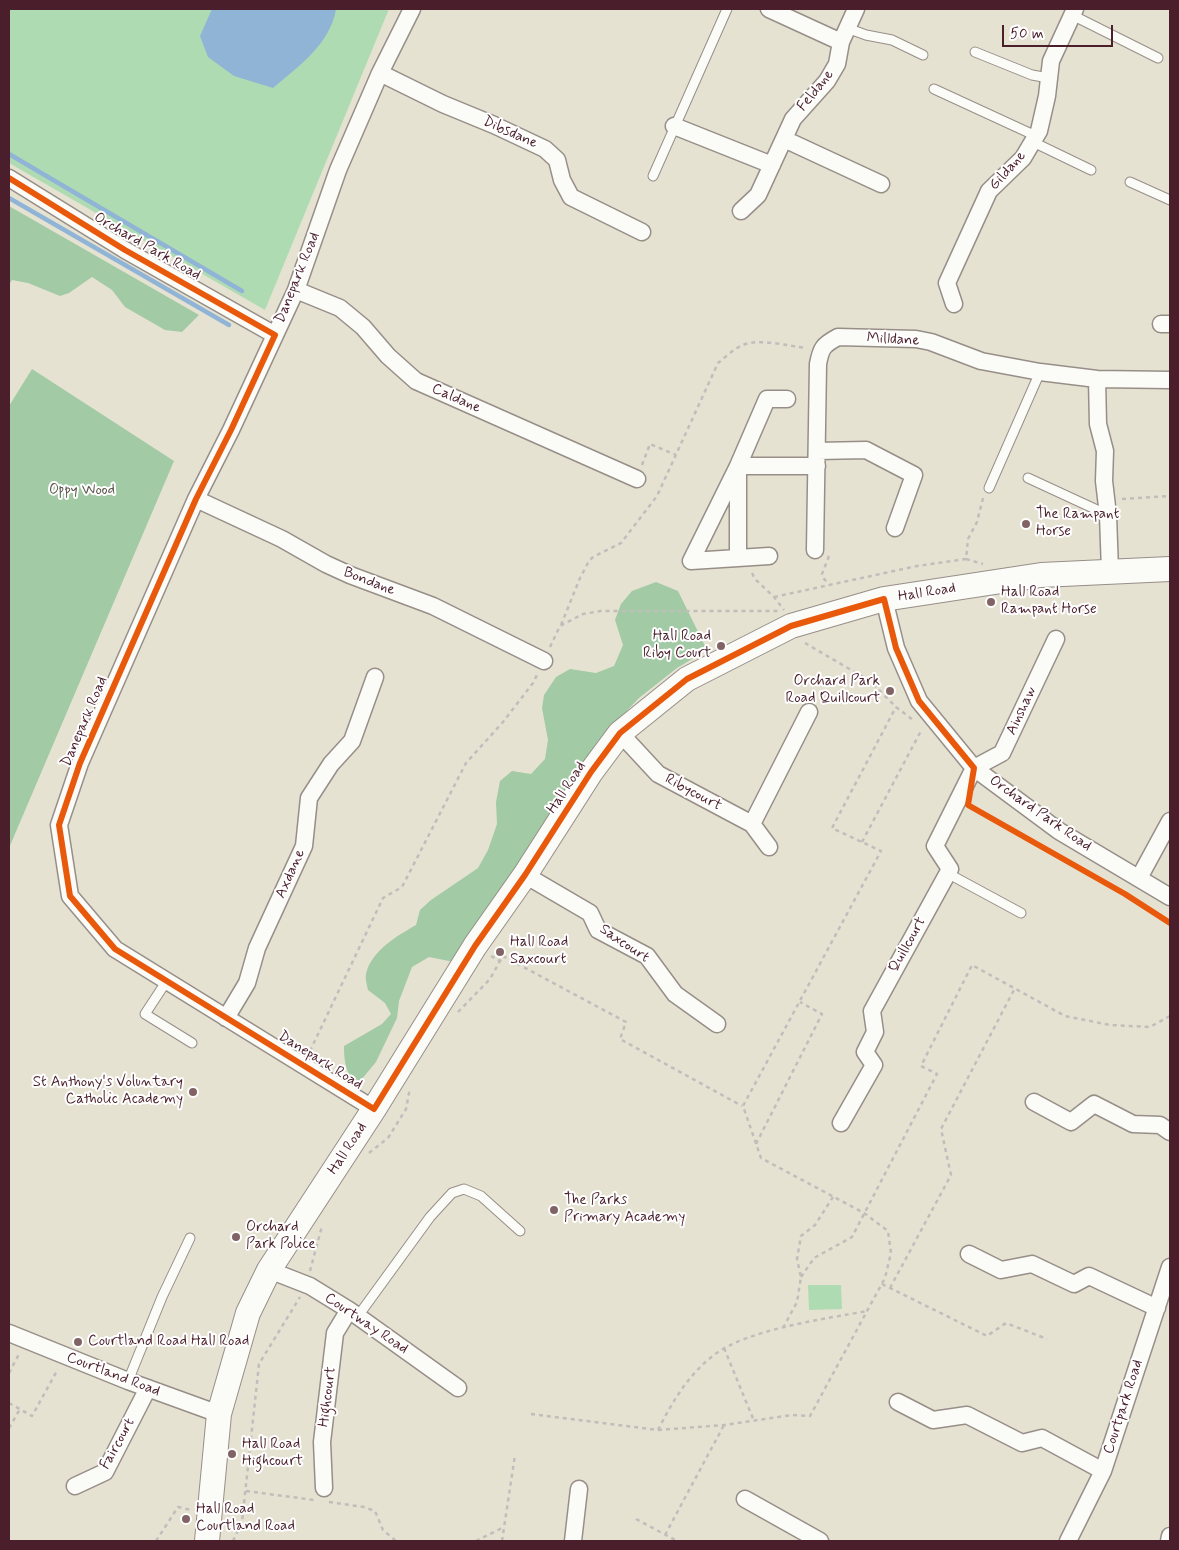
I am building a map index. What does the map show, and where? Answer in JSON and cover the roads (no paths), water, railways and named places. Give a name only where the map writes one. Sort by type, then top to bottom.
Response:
[{"type":"street","name":"Danepark Road","points":[[374,1109],[115,949],[70,896],[59,825],[80,763],[196,499],[231,430],[296,290],[338,170],[380,73],[412,9]]},
{"type":"street","points":[[769,9],[844,35]]},
{"type":"street","name":"Feldane","points":[[741,211],[758,195],[793,119],[827,81],[837,64],[844,35],[856,9]]},
{"type":"street","name":"Gildane","points":[[954,304],[947,282],[989,191],[1023,158],[1039,131],[1047,96],[1051,61],[1073,12]]},
{"type":"street","name":"Dibsdane","points":[[380,73],[443,104],[545,149],[557,160],[562,180],[572,196],[642,232]]},
{"type":"street","points":[[674,126],[772,165]]},
{"type":"street","points":[[784,139],[881,184]]},
{"type":"street","name":"Orchard Park Road","points":[[9,178],[125,250],[275,335]]},
{"type":"street","name":"Caldane","points":[[296,290],[340,308],[363,327],[388,356],[416,382],[637,479]]},
{"type":"street","name":"Milldane","points":[[817,458],[818,364],[821,349],[828,342],[838,337],[916,339],[931,342],[981,361],[1040,372],[1097,379],[1170,380]]},
{"type":"street","points":[[1097,379],[1098,424],[1106,451],[1104,481],[1110,571]]},
{"type":"street","points":[[769,556],[691,561],[738,466],[767,399],[786,399]]},
{"type":"street","points":[[738,466],[817,458],[866,450],[914,476],[895,528]]},
{"type":"street","points":[[815,550],[817,458]]},
{"type":"street","points":[[738,466],[742,558]]},
{"type":"street","name":"Bondane","points":[[196,499],[282,539],[326,564],[433,606],[544,661]]},
{"type":"street","name":"Hall Road","points":[[207,1541],[219,1414],[248,1313],[269,1270],[374,1109],[475,946],[591,772],[620,734],[687,680],[791,626],[884,599],[1041,575],[1170,569]]},
{"type":"street","name":"Orchard Park Road","points":[[884,599],[896,648],[919,701],[974,768],[1059,831],[1170,897]]},
{"type":"street","name":"Ainshaw","points":[[974,768],[1002,753],[1056,639]]},
{"type":"street","name":"Axdane","points":[[226,1018],[247,983],[257,948],[304,846],[309,798],[331,764],[352,741],[375,677]]},
{"type":"street","points":[[752,824],[809,712]]},
{"type":"street","name":"Ribycourt","points":[[620,734],[658,774],[752,824],[769,847]]},
{"type":"street","points":[[947,873],[950,869],[935,846],[974,768]]},
{"type":"street","points":[[1140,878],[1170,821]]},
{"type":"street","name":"Quillcourt","points":[[842,1123],[874,1065],[865,1052],[875,1032],[872,1011],[947,873]]},
{"type":"street","name":"Saxcourt","points":[[524,875],[590,913],[598,930],[647,956],[675,994],[717,1024]]},
{"type":"street","points":[[1034,1102],[1071,1122],[1094,1104],[1133,1124],[1160,1125],[1170,1132]]},
{"type":"street","points":[[969,1254],[1001,1270],[1032,1264],[1074,1284],[1089,1276],[1157,1308]]},
{"type":"street","name":"Courtpark Road","points":[[1068,1541],[1103,1471],[1170,1267]]},
{"type":"street","name":"Courtway Road","points":[[269,1270],[306,1284],[353,1313],[458,1388]]},
{"type":"street","name":"Highcourt","points":[[321,1496],[322,1442],[336,1333],[353,1313]]},
{"type":"street","name":"Courtland Road","points":[[9,1333],[128,1381],[219,1414]]},
{"type":"street","name":"Faircourt","points":[[75,1486],[105,1472],[148,1388]]},
{"type":"street","points":[[898,1402],[933,1420],[967,1415],[1022,1444],[1042,1438],[1103,1471]]},
{"type":"street","points":[[573,1541],[580,1490]]},
{"type":"street","points":[[745,1499],[820,1541]]},
{"type":"street","points":[[1169,1541],[1170,1536]]},
{"type":"lane","points":[[653,176],[727,9]]},
{"type":"lane","points":[[1073,12],[1158,58]]},
{"type":"lane","points":[[844,35],[866,35],[892,40],[923,55]]},
{"type":"lane","points":[[975,52],[1032,76],[1049,78]]},
{"type":"lane","points":[[934,89],[1091,170]]},
{"type":"lane","points":[[1130,182],[1170,200]]},
{"type":"lane","points":[[989,488],[1040,372]]},
{"type":"lane","points":[[1028,478],[1107,508]]},
{"type":"lane","points":[[947,873],[1021,913]]},
{"type":"lane","points":[[166,982],[146,1014],[192,1043]]},
{"type":"lane","points":[[353,1313],[430,1217],[452,1193],[464,1189],[481,1196],[520,1230]]},
{"type":"lane","points":[[128,1381],[162,1297],[190,1238]]},
{"type":"water","points":[[212,9],[336,9],[328,33],[303,63],[273,88],[234,76],[208,57],[200,36]]},
{"type":"waterway","points":[[9,154],[242,291]]},
{"type":"waterway","points":[[9,198],[229,325]]},
{"type":"place","name":"The Rampant Horse","points":[[1026,524]]},
{"type":"place","name":"Hall Road Rampant Horse","points":[[991,602]]},
{"type":"place","name":"Hall Road Riby Court","points":[[721,646]]},
{"type":"place","name":"Orchard Park Road Quillcourt","points":[[890,691]]},
{"type":"place","name":"Hall Road Saxcourt","points":[[500,952]]},
{"type":"place","name":"St Anthony's Voluntary Catholic Academy","points":[[193,1092]]},
{"type":"place","name":"The Parks Primary Academy","points":[[554,1210]]},
{"type":"place","name":"Orchard Park Police","points":[[236,1237]]},
{"type":"place","name":"Courtland Road Hall Road","points":[[78,1342]]},
{"type":"place","name":"Hall Road Highcourt","points":[[232,1454]]},
{"type":"place","name":"Hall Road Courtland Road","points":[[186,1519]]},
{"type":"park label","name":"Oppy Wood","points":[[82,491]]}]
